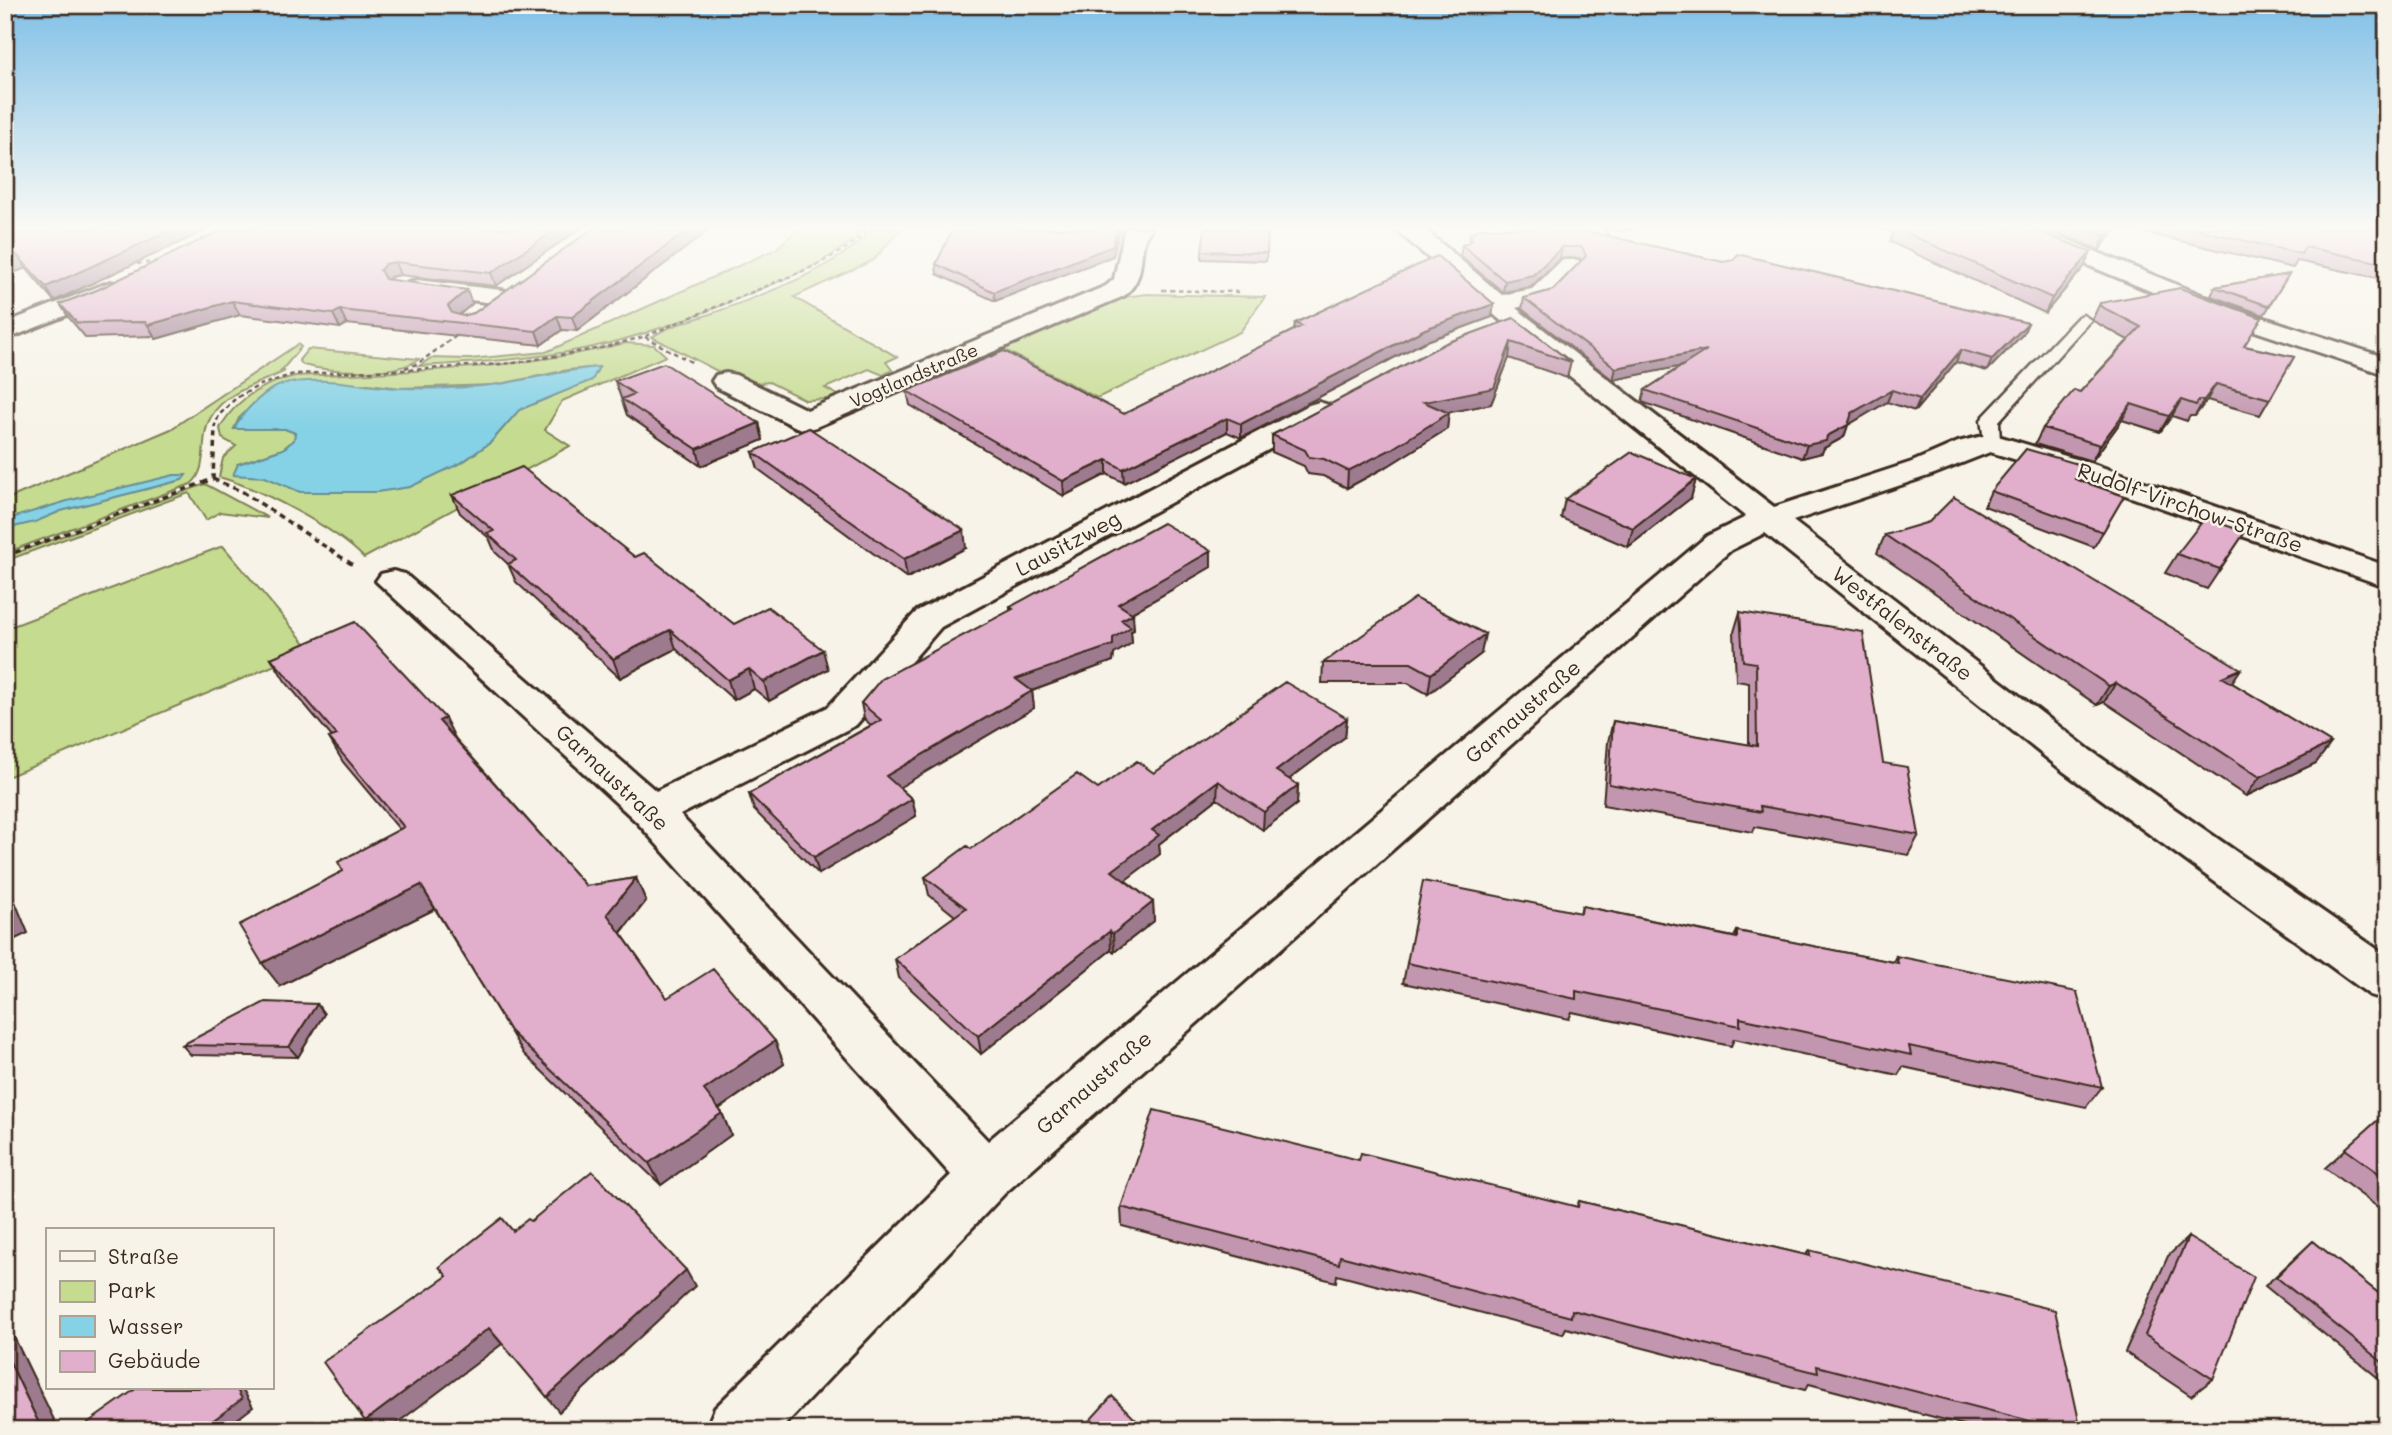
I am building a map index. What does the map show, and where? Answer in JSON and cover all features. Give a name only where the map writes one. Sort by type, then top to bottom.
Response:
[{"type":"street","points":[[5,332],[95,295]]},
{"type":"street","points":[[485,295],[502,297]]},
{"type":"street","points":[[469,320],[505,295]]},
{"type":"street","name":"Vogtlandstraße","points":[[726,381],[806,421],[1103,295]]},
{"type":"street","points":[[1486,295],[1506,312]]},
{"type":"street","points":[[1480,333],[1506,312],[1540,295]]},
{"type":"street","points":[[2181,295],[2222,312],[2387,367]]},
{"type":"street","name":"Westfalenstraße","points":[[1506,312],[2077,761],[2387,981]]},
{"type":"street","name":"Lausitzweg","points":[[652,811],[842,716],[929,619],[1348,396]]},
{"type":"street","name":"Garnaustraße","points":[[737,1430],[986,1176],[1719,543],[1768,519],[1923,468],[1969,448],[1991,443]]},
{"type":"street","name":"Rudolf-Virchow-Straße","points":[[1991,443],[2085,471],[2387,577]]},
{"type":"street","name":"Garnaustraße","points":[[393,581],[652,811],[986,1176]]},
{"type":"lane","points":[[1991,443],[1990,420],[2083,320]]},
{"type":"path","points":[[212,479],[215,423],[227,406],[253,387],[270,379],[294,374],[401,370],[546,357],[644,337],[746,295]]},
{"type":"path","points":[[401,370],[432,354],[472,324],[469,320]]},
{"type":"path","points":[[644,337],[726,381]]},
{"type":"path","points":[[5,556],[212,479],[243,492],[346,563],[393,581]]},
{"type":"green space","points":[[673,295],[746,295],[686,319],[610,343],[515,359],[419,366],[431,358],[469,359],[546,352]]},
{"type":"green space","points":[[798,295],[794,297],[897,357],[886,362],[892,370],[883,375],[869,369],[825,388],[838,395],[828,399],[805,400],[769,382],[744,385],[652,337],[674,326],[756,297]]},
{"type":"green space","points":[[1124,297],[1265,297],[1240,332],[1097,398],[1001,348]]},
{"type":"green space","points":[[625,343],[654,345],[666,356],[562,401],[545,430],[570,446],[364,558],[335,534],[296,510],[219,477],[223,458],[236,446],[222,438],[220,428],[243,401],[272,383],[295,376],[461,368],[584,352]],"holes":[[[599,367],[592,380],[519,410],[491,442],[461,463],[377,492],[301,492],[238,464],[283,449],[294,440],[296,433],[285,429],[234,429],[239,418],[270,390],[369,384],[400,388],[495,385],[568,370]]]},
{"type":"green space","points":[[298,344],[301,347],[281,371],[285,371],[234,394],[217,408],[207,425],[200,470],[191,484],[5,553],[5,500],[171,429]]},
{"type":"green space","points":[[308,349],[419,359],[396,368],[380,370],[330,369],[303,365],[299,360]]},
{"type":"green space","points":[[205,484],[268,518],[220,512],[206,520],[189,493],[5,561],[5,557]]},
{"type":"green space","points":[[223,546],[311,650],[5,778],[5,629]]},
{"type":"water","points":[[599,367],[592,380],[519,410],[491,442],[461,463],[410,487],[377,492],[300,492],[265,477],[233,475],[238,464],[283,449],[294,440],[295,433],[285,429],[234,429],[255,402],[277,386],[313,381],[402,388],[463,387],[499,384]]},
{"type":"water","points":[[174,475],[186,475],[182,480],[61,511],[35,522],[5,529],[5,520],[67,501]]},
{"type":"building","points":[[84,295],[461,295],[448,306],[452,313],[463,316],[474,313],[499,295],[601,295],[572,317],[557,316],[536,331],[340,310],[333,314],[232,301],[148,325],[145,322],[77,323],[60,304]]},
{"type":"building","points":[[1354,295],[1483,295],[1494,304],[1425,329],[1241,424],[1227,418],[1123,469],[1107,460],[1063,481],[907,391],[1004,351],[1124,414],[1302,326],[1295,323]]},
{"type":"building","points":[[1535,295],[1910,295],[2028,323],[1992,359],[1961,350],[1920,399],[1892,390],[1852,413],[1848,425],[1827,436],[1826,441],[1807,445],[1645,390],[1707,350],[1616,368],[1524,298]]},
{"type":"building","points":[[2143,295],[2199,295],[2262,318],[2244,346],[2294,357],[2270,399],[2216,384],[2204,400],[2199,400],[2196,405],[2181,400],[2169,416],[2131,404],[2100,445],[2043,428],[2074,390],[2080,392],[2141,327],[2100,306],[2100,303]]},
{"type":"building","points":[[2238,295],[2276,295],[2269,306]]},
{"type":"building","points":[[1514,318],[1571,362],[1511,342],[1494,388],[1424,402],[1449,413],[1390,450],[1348,471],[1324,459],[1309,457],[1305,450],[1272,435],[1446,343]]},
{"type":"building","points":[[664,363],[759,423],[697,449],[622,399],[634,394],[615,381]]},
{"type":"building","points":[[809,428],[964,530],[904,559],[753,452]]},
{"type":"building","points":[[2026,449],[2085,466],[2075,479],[2124,496],[2103,532],[1991,491]]},
{"type":"building","points":[[1632,452],[1696,479],[1633,528],[1565,499]]},
{"type":"building","points":[[522,467],[635,557],[644,553],[734,624],[768,607],[823,650],[764,682],[749,669],[728,680],[670,630],[613,659],[508,564],[516,560],[487,533],[494,531],[452,495]]},
{"type":"building","points":[[1954,497],[2241,669],[2222,677],[2331,743],[2260,777],[2116,683],[2109,686],[1885,535],[1929,522]]},
{"type":"building","points":[[2205,518],[2245,532],[2220,569],[2177,554]]},
{"type":"building","points":[[1163,523],[1211,551],[1118,604],[1133,614],[1121,620],[1131,627],[1113,638],[1113,645],[1016,679],[1032,691],[886,776],[912,799],[814,857],[749,794],[881,720],[861,703],[881,679],[1013,609],[1010,607]]},
{"type":"building","points":[[1415,598],[1485,634],[1431,674],[1411,663],[1323,663]]},
{"type":"building","points":[[1740,612],[1863,632],[1883,763],[1907,767],[1919,835],[1760,806],[1761,812],[1609,784],[1613,721],[1757,746],[1756,663],[1743,661]]},
{"type":"building","points":[[355,622],[445,718],[439,721],[586,886],[636,878],[607,914],[667,998],[713,969],[775,1041],[704,1090],[722,1113],[649,1163],[510,1031],[421,885],[262,963],[239,925],[343,871],[338,862],[404,827],[329,738],[337,735],[271,658]]},
{"type":"building","points":[[1285,682],[1347,718],[1276,771],[1298,785],[1264,812],[1218,781],[1152,830],[1159,835],[1112,871],[1153,902],[1113,934],[1110,931],[978,1036],[895,959],[966,908],[925,877],[967,846],[971,849],[1077,774],[1098,789],[1137,761],[1154,773]]},
{"type":"building","points":[[1423,881],[1581,913],[1582,906],[1737,938],[1737,931],[1898,963],[1896,956],[2077,992],[2102,1087],[1909,1046],[1911,1055],[1740,1018],[1740,1026],[1576,991],[1576,999],[1407,963]]},
{"type":"building","points":[[5,902],[10,913],[5,915]]},
{"type":"building","points":[[265,1002],[317,1004],[289,1047],[182,1045]]},
{"type":"building","points":[[1154,1110],[1359,1160],[1361,1153],[1578,1207],[1579,1201],[1810,1256],[1809,1250],[2055,1310],[2081,1430],[2065,1430],[1817,1366],[1818,1373],[1572,1310],[1571,1317],[1340,1256],[1339,1264],[1121,1207]]},
{"type":"building","points":[[2387,1112],[2387,1179],[2345,1149]]},
{"type":"building","points":[[592,1171],[686,1270],[547,1397],[489,1328],[365,1421],[323,1362],[447,1276],[439,1267],[502,1218],[513,1231],[528,1219],[531,1221]]},
{"type":"building","points":[[2188,1237],[2254,1277],[2213,1379],[2145,1335]]},
{"type":"building","points":[[2313,1241],[2387,1300],[2387,1366],[2276,1277]]},
{"type":"building","points":[[5,1352],[42,1430],[5,1430]]},
{"type":"building","points":[[134,1390],[237,1390],[242,1399],[200,1430],[89,1430],[86,1424]]},
{"type":"building","points":[[1112,1396],[1146,1430],[1081,1430]]}]
